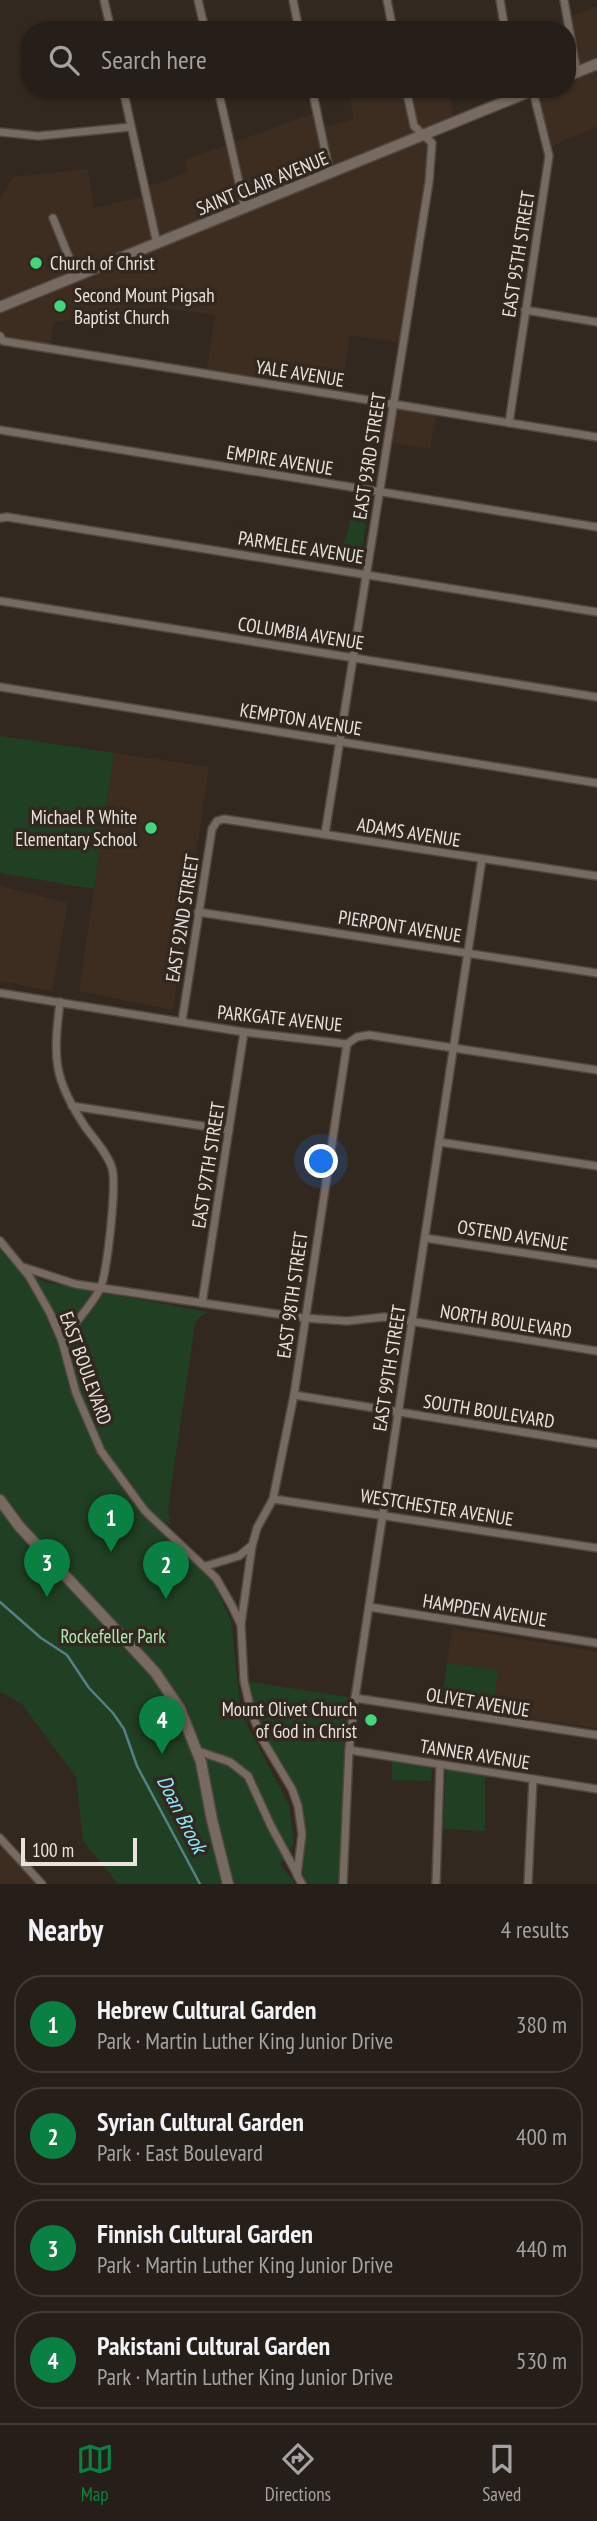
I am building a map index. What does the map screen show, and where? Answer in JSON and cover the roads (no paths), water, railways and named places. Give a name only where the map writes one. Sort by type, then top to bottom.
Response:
[{"type":"main road","points":[[576,73],[597,64]]},
{"type":"main road","name":"SAINT CLAIR AVENUE","points":[[0,307],[330,174],[504,98]]},
{"type":"main road","points":[[0,1500],[19,1525],[155,1672],[180,1709],[198,1751],[228,1884]]},
{"type":"street","points":[[104,0],[109,21]]},
{"type":"street","points":[[198,0],[203,21]]},
{"type":"street","points":[[293,0],[297,21]]},
{"type":"street","points":[[387,0],[391,21]]},
{"type":"street","points":[[499,0],[503,21]]},
{"type":"street","points":[[564,0],[566,21]]},
{"type":"street","points":[[125,98],[158,244]]},
{"type":"street","points":[[220,98],[245,209]]},
{"type":"street","points":[[314,98],[330,174]]},
{"type":"street","name":"EAST 93RD STREET","points":[[325,834],[429,182],[432,143],[414,126],[408,98]]},
{"type":"street","name":"EAST 95TH STREET","points":[[509,423],[550,156],[536,98]]},
{"type":"street","points":[[0,132],[38,136],[131,127]]},
{"type":"street","points":[[53,218],[77,277]]},
{"type":"street","points":[[525,310],[597,322]]},
{"type":"street","name":"YALE AVENUE","points":[[0,336],[3,341],[597,437]]},
{"type":"street","name":"EMPIRE AVENUE","points":[[0,430],[597,527]]},
{"type":"street","name":"PARMELEE AVENUE","points":[[0,518],[597,612]]},
{"type":"street","name":"COLUMBIA AVENUE","points":[[0,601],[597,697]]},
{"type":"street","name":"KEMPTON AVENUE","points":[[0,687],[597,783]]},
{"type":"street","name":"ADAMS AVENUE","points":[[216,821],[224,819],[597,876]]},
{"type":"street","name":"EAST 92ND STREET","points":[[182,1021],[212,829],[216,821]]},
{"type":"street","name":"EAST 99TH STREET","points":[[343,1884],[349,1750],[355,1698],[482,859]]},
{"type":"street","name":"PIERPONT AVENUE","points":[[198,912],[597,973]]},
{"type":"street","name":"PARKGATE AVENUE","points":[[0,993],[244,1032],[347,1044],[356,1037],[369,1035],[597,1070]]},
{"type":"street","points":[[60,1002],[55,1041],[61,1085],[112,1167],[114,1206],[100,1288],[62,1341]]},
{"type":"street","name":"EAST 97TH STREET","points":[[202,1303],[244,1032]]},
{"type":"street","name":"EAST 98TH STREET","points":[[241,1625],[252,1546],[257,1528],[273,1499],[294,1395],[347,1044]]},
{"type":"street","points":[[72,1106],[229,1130]]},
{"type":"street","points":[[439,1142],[597,1166]]},
{"type":"street","name":"OSTEND AVENUE","points":[[425,1238],[597,1264]]},
{"type":"street","name":"EAST BOULEVARD","points":[[0,1241],[23,1266],[42,1298],[62,1341],[76,1393],[101,1451],[145,1511],[206,1566],[223,1588],[241,1625],[244,1681],[251,1711],[262,1739],[292,1789],[300,1816],[302,1846],[297,1875]]},
{"type":"street","name":"NORTH BOULEVARD","points":[[23,1266],[52,1278],[100,1288],[304,1318],[347,1321],[384,1317],[597,1351]]},
{"type":"street","name":"SOUTH BOULEVARD","points":[[294,1395],[597,1444]]},
{"type":"street","name":"WESTCHESTER AVENUE","points":[[273,1499],[597,1548]]},
{"type":"street","points":[[206,1566],[239,1556],[252,1546]]},
{"type":"street","name":"HAMPDEN AVENUE","points":[[369,1607],[597,1643]]},
{"type":"street","name":"OLIVET AVENUE","points":[[355,1698],[597,1735]]},
{"type":"street","name":"TANNER AVENUE","points":[[349,1750],[597,1789]]},
{"type":"street","points":[[198,1751],[230,1762],[248,1776],[302,1884]]},
{"type":"street","points":[[436,1884],[440,1765]]},
{"type":"street","points":[[528,1884],[533,1779]]},
{"type":"street","points":[[0,1839],[42,1884]]},
{"type":"waterway","name":"Doan Brook","points":[[0,1602],[41,1638],[67,1655],[89,1688],[113,1713],[124,1729],[137,1766],[200,1884]]},
{"type":"place","name":"Church of Christ","points":[[36,263]]},
{"type":"place","name":"Second Mount Pigsah Baptist Church","points":[[60,306]]},
{"type":"place","name":"Michael R White Elementary School","points":[[151,828]]},
{"type":"place","name":"Hebrew Cultural Garden","points":[[111,1552]]},
{"type":"place","name":"Finnish Cultural Garden","points":[[47,1597]]},
{"type":"place","name":"Syrian Cultural Garden","points":[[166,1599]]},
{"type":"place","name":"Mount Olivet Church of God in Christ","points":[[371,1720]]},
{"type":"place","name":"Pakistani Cultural Garden","points":[[162,1754]]},
{"type":"park label","name":"Rockefeller Park","points":[[113,1636]]}]
